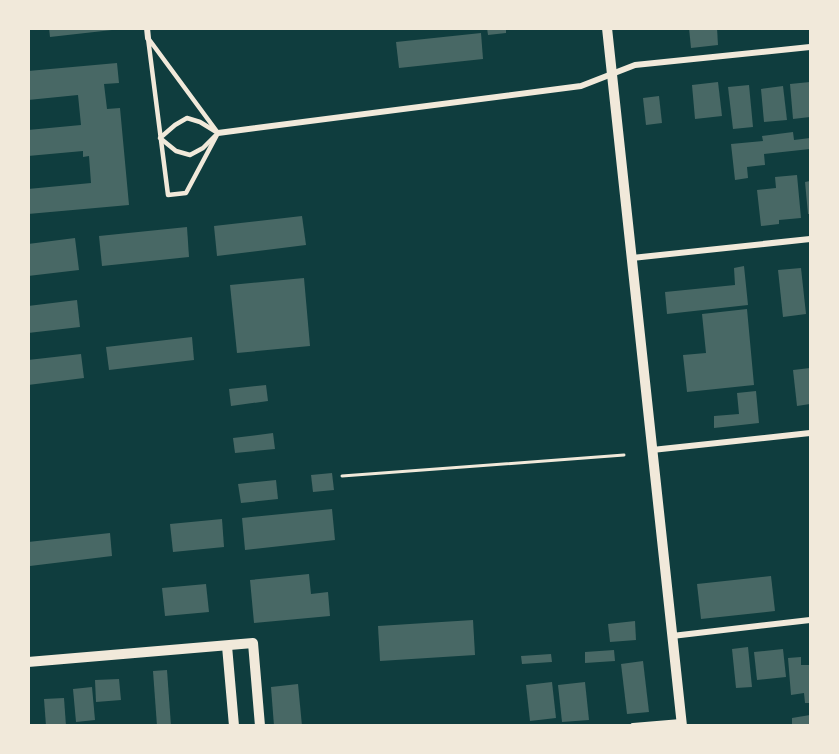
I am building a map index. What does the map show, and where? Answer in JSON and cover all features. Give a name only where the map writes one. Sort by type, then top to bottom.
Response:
[{"type":"street","points":[[147,28],[148,38]]},
{"type":"street","points":[[607,28],[681,724],[633,726]]},
{"type":"street","points":[[218,133],[580,86],[635,65],[810,47]]},
{"type":"street","points":[[632,258],[810,239]]},
{"type":"street","points":[[652,450],[810,433]]},
{"type":"street","points":[[672,636],[810,620]]},
{"type":"street","points":[[28,662],[253,643],[260,726]]},
{"type":"street","points":[[227,646],[234,726]]},
{"type":"lane","points":[[148,38],[218,133]]},
{"type":"lane","points":[[148,38],[168,195],[186,193],[218,133]]},
{"type":"lane","points":[[160,138],[187,118],[200,122],[218,133]]},
{"type":"lane","points":[[160,138],[177,151],[190,155],[203,148],[218,133]]},
{"type":"path","points":[[342,476],[624,455]]},
{"type":"building","points":[[49,28],[112,28],[112,30],[50,37]]},
{"type":"building","points":[[487,28],[506,28],[506,33],[488,35]]},
{"type":"building","points":[[689,28],[717,28],[718,45],[691,48]]},
{"type":"building","points":[[481,33],[483,59],[399,68],[396,42]]},
{"type":"building","points":[[117,63],[119,83],[104,84],[107,109],[120,108],[129,205],[28,214],[28,189],[91,183],[89,156],[83,157],[83,151],[28,156],[28,130],[81,125],[78,95],[28,100],[28,71]]},
{"type":"building","points":[[718,82],[722,116],[695,119],[692,85]]},
{"type":"building","points":[[810,82],[810,117],[793,119],[790,84]]},
{"type":"building","points":[[749,85],[753,127],[733,129],[728,87]]},
{"type":"building","points":[[783,86],[787,120],[764,122],[761,89]]},
{"type":"building","points":[[659,96],[662,123],[646,125],[643,98]]},
{"type":"building","points":[[793,132],[794,140],[810,138],[810,149],[764,154],[765,165],[747,167],[748,178],[735,180],[731,144],[763,141],[762,136]]},
{"type":"building","points":[[797,175],[801,218],[779,220],[779,224],[761,226],[757,190],[776,188],[775,177]]},
{"type":"building","points":[[810,181],[810,214],[808,214],[805,182]]},
{"type":"building","points":[[302,216],[306,245],[217,256],[214,226]]},
{"type":"building","points":[[187,227],[189,257],[102,266],[99,236]]},
{"type":"building","points":[[75,238],[79,270],[28,276],[28,244]]},
{"type":"building","points":[[744,266],[748,305],[667,314],[665,292],[735,285],[734,268]]},
{"type":"building","points":[[801,268],[806,314],[783,317],[778,270]]},
{"type":"building","points":[[304,278],[310,346],[237,353],[230,285]]},
{"type":"building","points":[[77,300],[80,327],[28,333],[28,306]]},
{"type":"building","points":[[747,309],[754,385],[687,392],[683,355],[706,353],[702,314]]},
{"type":"building","points":[[192,337],[194,360],[109,370],[106,347]]},
{"type":"building","points":[[81,354],[84,378],[28,385],[28,360]]},
{"type":"building","points":[[810,368],[810,404],[797,406],[793,370]]},
{"type":"building","points":[[266,385],[268,401],[231,406],[229,389]]},
{"type":"building","points":[[756,391],[759,423],[714,428],[714,416],[739,414],[737,393]]},
{"type":"building","points":[[273,433],[275,449],[235,453],[233,438]]},
{"type":"building","points":[[332,473],[334,490],[313,492],[311,475]]},
{"type":"building","points":[[276,480],[278,499],[241,503],[238,484]]},
{"type":"building","points":[[332,509],[335,540],[245,550],[242,518]]},
{"type":"building","points":[[222,519],[224,547],[173,552],[170,524]]},
{"type":"building","points":[[110,533],[112,556],[30,566],[28,542]]},
{"type":"building","points":[[309,574],[311,594],[328,592],[330,616],[254,623],[250,580]]},
{"type":"building","points":[[771,576],[775,611],[701,619],[697,584]]},
{"type":"building","points":[[206,584],[209,612],[165,616],[162,588]]},
{"type":"building","points":[[473,620],[475,655],[380,661],[378,626]]},
{"type":"building","points":[[635,621],[636,640],[610,642],[608,624]]},
{"type":"building","points":[[748,647],[752,687],[736,688],[732,649]]},
{"type":"building","points":[[783,649],[786,677],[757,680],[754,652]]},
{"type":"building","points":[[614,650],[615,661],[585,663],[585,652]]},
{"type":"building","points":[[551,654],[552,662],[522,664],[521,656]]},
{"type":"building","points":[[801,657],[801,665],[810,665],[810,703],[805,703],[804,693],[791,695],[788,658]]},
{"type":"building","points":[[643,661],[649,712],[627,714],[621,664]]},
{"type":"building","points":[[167,670],[171,726],[157,726],[153,671]]},
{"type":"building","points":[[119,679],[121,700],[96,702],[95,680]]},
{"type":"building","points":[[552,682],[556,718],[530,721],[526,685]]},
{"type":"building","points":[[585,682],[589,720],[562,722],[558,685]]},
{"type":"building","points":[[298,684],[302,726],[274,726],[271,687]]},
{"type":"building","points":[[92,687],[95,720],[76,722],[73,689]]},
{"type":"building","points":[[64,698],[66,726],[46,726],[44,699]]},
{"type":"building","points":[[810,715],[810,726],[792,726],[792,718]]}]
